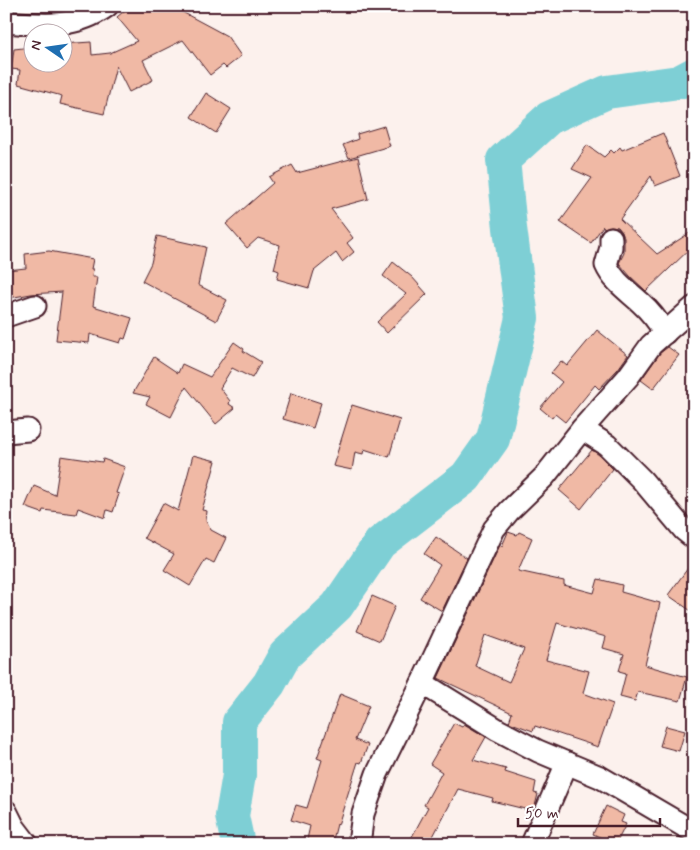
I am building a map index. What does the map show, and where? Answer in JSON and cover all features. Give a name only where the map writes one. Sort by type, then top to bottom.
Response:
[{"type":"street","points":[[6,22],[51,25],[71,23],[91,16],[107,6]]},
{"type":"street","points":[[611,238],[611,247],[606,265],[610,275],[642,304],[656,319],[665,333]]},
{"type":"street","points":[[6,316],[34,306]]},
{"type":"street","points":[[359,844],[363,814],[377,774],[494,529],[544,476],[628,377],[651,345],[694,307]]},
{"type":"street","points":[[582,429],[608,445],[642,480],[684,530],[694,538]]},
{"type":"street","points":[[6,432],[28,430]]},
{"type":"street","points":[[422,683],[498,730],[538,751],[600,777],[694,832]]},
{"type":"street","points":[[532,844],[567,762]]},
{"type":"street","points":[[6,811],[14,827],[27,844]]},
{"type":"building","points":[[130,6],[171,6],[227,36],[241,56],[226,68],[223,65],[210,75],[183,40],[143,60],[153,80],[129,92],[116,66],[104,114],[60,104],[62,96],[18,84],[20,70],[11,69],[14,49],[22,48],[22,72],[72,72],[72,43],[91,42],[92,55],[110,53],[137,41],[117,17]]},
{"type":"building","points":[[206,93],[231,109],[216,133],[191,117]]},
{"type":"building","points":[[384,126],[390,146],[349,158],[343,145],[358,139],[357,134]]},
{"type":"building","points":[[663,133],[680,176],[655,186],[651,176],[620,219],[657,254],[694,230],[694,245],[646,291],[619,263],[624,253],[624,238],[618,227],[604,228],[603,226],[591,243],[560,222],[592,178],[572,169],[587,145],[604,157],[611,150],[614,153],[620,147],[622,150]]},
{"type":"building","points":[[358,157],[368,199],[331,209],[353,238],[347,243],[354,252],[342,262],[336,253],[314,271],[309,288],[277,279],[279,271],[274,269],[280,245],[258,238],[247,248],[226,224],[273,183],[269,177],[292,165],[297,173]]},
{"type":"building","points":[[157,236],[206,247],[198,285],[227,300],[216,321],[142,281],[151,263]]},
{"type":"building","points":[[49,251],[93,259],[92,277],[97,277],[93,306],[132,318],[125,339],[122,338],[120,343],[90,334],[89,343],[56,340],[62,292],[9,298],[7,270],[26,268],[25,254]]},
{"type":"building","points":[[393,262],[412,277],[427,294],[387,333],[377,322],[406,294],[383,276]]},
{"type":"building","points":[[597,330],[628,355],[599,389],[595,385],[565,422],[555,414],[552,418],[540,408],[562,382],[551,373],[561,361],[567,366]]},
{"type":"building","points":[[234,342],[244,349],[243,351],[261,362],[252,378],[232,368],[220,388],[230,401],[229,404],[235,408],[216,424],[186,387],[171,417],[146,404],[150,397],[133,393],[154,357],[178,373],[182,364],[210,377]]},
{"type":"building","points":[[668,347],[679,355],[653,389],[641,380],[660,353]]},
{"type":"building","points":[[291,393],[321,403],[313,428],[283,419]]},
{"type":"building","points":[[352,405],[400,420],[389,457],[364,449],[363,454],[355,452],[352,470],[333,466]]},
{"type":"building","points":[[592,450],[613,469],[581,509],[559,490]]},
{"type":"building","points":[[193,455],[216,461],[202,510],[207,511],[206,520],[211,530],[226,538],[214,563],[206,559],[190,586],[164,570],[174,554],[144,538],[163,503],[178,511]]},
{"type":"building","points":[[61,456],[102,462],[103,459],[125,467],[116,493],[119,494],[113,512],[107,510],[105,518],[78,508],[76,514],[43,510],[42,513],[25,507],[34,486],[55,495]]},
{"type":"building","points":[[508,532],[517,535],[519,532],[532,538],[518,571],[564,581],[564,585],[594,593],[598,579],[622,585],[621,592],[660,603],[645,665],[687,677],[680,701],[638,692],[635,701],[620,697],[626,673],[619,671],[624,654],[603,648],[606,637],[557,623],[546,660],[589,671],[583,693],[613,704],[598,747],[535,726],[533,731],[509,722],[512,713],[438,678],[500,545],[502,546]],"holes":[[[485,635],[524,649],[509,682],[475,666]]]},
{"type":"building","points":[[436,537],[467,558],[442,611],[420,598],[440,565],[424,554]]},
{"type":"building","points":[[694,560],[694,613],[668,595]]},
{"type":"building","points":[[372,596],[395,606],[380,641],[357,631]]},
{"type":"building","points":[[340,694],[369,706],[355,740],[368,745],[361,763],[358,762],[332,844],[306,844],[310,826],[291,820],[296,805],[307,808],[322,760],[317,758]]},
{"type":"building","points":[[454,723],[462,727],[464,724],[486,737],[473,760],[506,769],[505,772],[536,782],[534,793],[538,794],[535,806],[533,811],[492,801],[493,798],[458,789],[429,844],[408,844],[428,807],[424,805],[442,772],[430,764]]},
{"type":"building","points":[[666,726],[685,731],[679,751],[660,746]]},
{"type":"building","points":[[606,806],[624,815],[621,822],[626,824],[616,844],[593,834]]},
{"type":"waterway","points":[[238,844],[232,816],[239,775],[239,722],[269,684],[285,655],[337,606],[380,543],[466,477],[493,439],[522,318],[503,160],[549,118],[607,92],[679,82],[694,74]]}]
